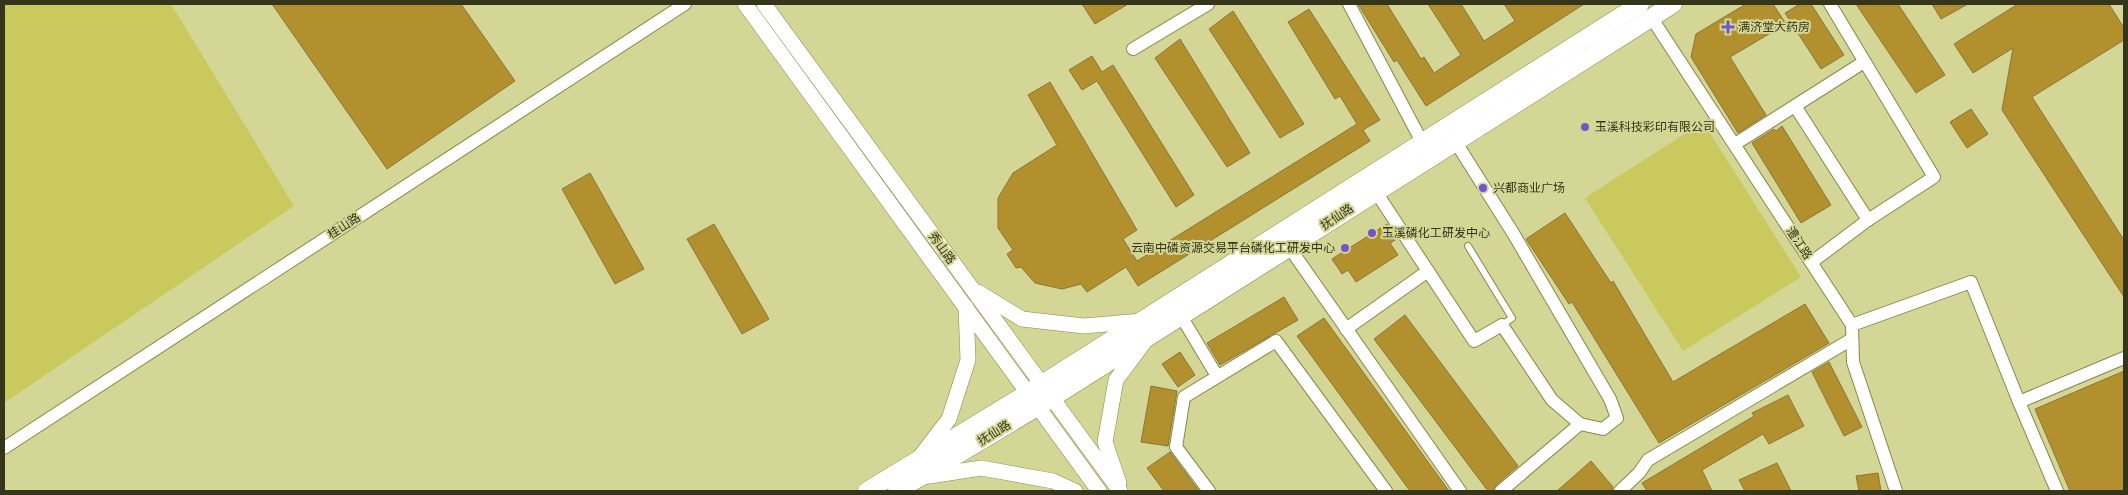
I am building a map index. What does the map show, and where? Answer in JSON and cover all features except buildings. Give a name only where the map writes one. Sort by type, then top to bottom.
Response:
[{"type":"main road","name":"抚仙路","points":[[1040,396],[1141,321],[1422,142],[1646,10],[1673,4]]},
{"type":"main road","name":"抚仙路","points":[[867,491],[918,469],[1040,396],[1146,338],[1455,141],[1646,10]]},
{"type":"main road","name":"抚仙路","points":[[897,491],[918,469]]},
{"type":"street","name":"桂山路","points":[[4,448],[685,4]]},
{"type":"street","name":"秀山路","points":[[745,4],[966,307],[1121,491]]},
{"type":"street","name":"秀山路","points":[[764,4],[972,289],[1099,491]]},
{"type":"street","points":[[1133,49],[1208,4]]},
{"type":"street","points":[[1349,4],[1422,142]]},
{"type":"street","points":[[1812,262],[1868,220],[1934,177],[1830,4]]},
{"type":"street","name":"澧江路","points":[[1646,10],[1852,325]]},
{"type":"street","points":[[1735,144],[1864,62]]},
{"type":"street","points":[[1795,106],[1868,220]]},
{"type":"street","points":[[1376,192],[1474,342],[1502,325],[1552,400],[1580,424],[1603,429],[1617,418],[1610,399],[1547,291],[1455,141]]},
{"type":"street","points":[[1289,247],[1460,491]]},
{"type":"street","points":[[1346,329],[1428,271]]},
{"type":"street","points":[[1896,491],[1853,362],[1852,325],[1972,282],[2019,402],[2057,491]]},
{"type":"street","points":[[972,289],[1022,319],[1084,326],[1141,321]]},
{"type":"street","points":[[918,469],[949,419],[968,360],[966,307]]},
{"type":"street","points":[[1181,316],[1216,376]]},
{"type":"street","points":[[1121,491],[1105,442],[1116,380],[1146,338]]},
{"type":"street","points":[[1620,491],[1639,473],[1648,460],[1852,339]]},
{"type":"street","points":[[1209,491],[1176,447],[1184,397],[1276,341],[1386,491]]},
{"type":"street","points":[[2019,402],[2124,358]]},
{"type":"street","points":[[1501,491],[1580,424]]},
{"type":"street","points":[[918,469],[981,468],[1053,481],[1075,491]]},
{"type":"lane","points":[[1468,246],[1512,318],[1502,325]]},
{"type":"shaded area","points":[[4,4],[171,4],[294,206],[4,403]]},
{"type":"shaded area","points":[[1703,122],[1801,277],[1683,351],[1585,198]]},
{"type":"place","name":"满济堂大药房","points":[[1728,27]]},
{"type":"place","name":"玉溪科技彩印有限公司","points":[[1585,127]]},
{"type":"place","name":"兴都商业广场","points":[[1483,188]]},
{"type":"place","name":"玉溪磷化工研发中心","points":[[1372,233]]},
{"type":"place","name":"云南中磷资源交易平台磷化工研发中心","points":[[1345,248]]}]
